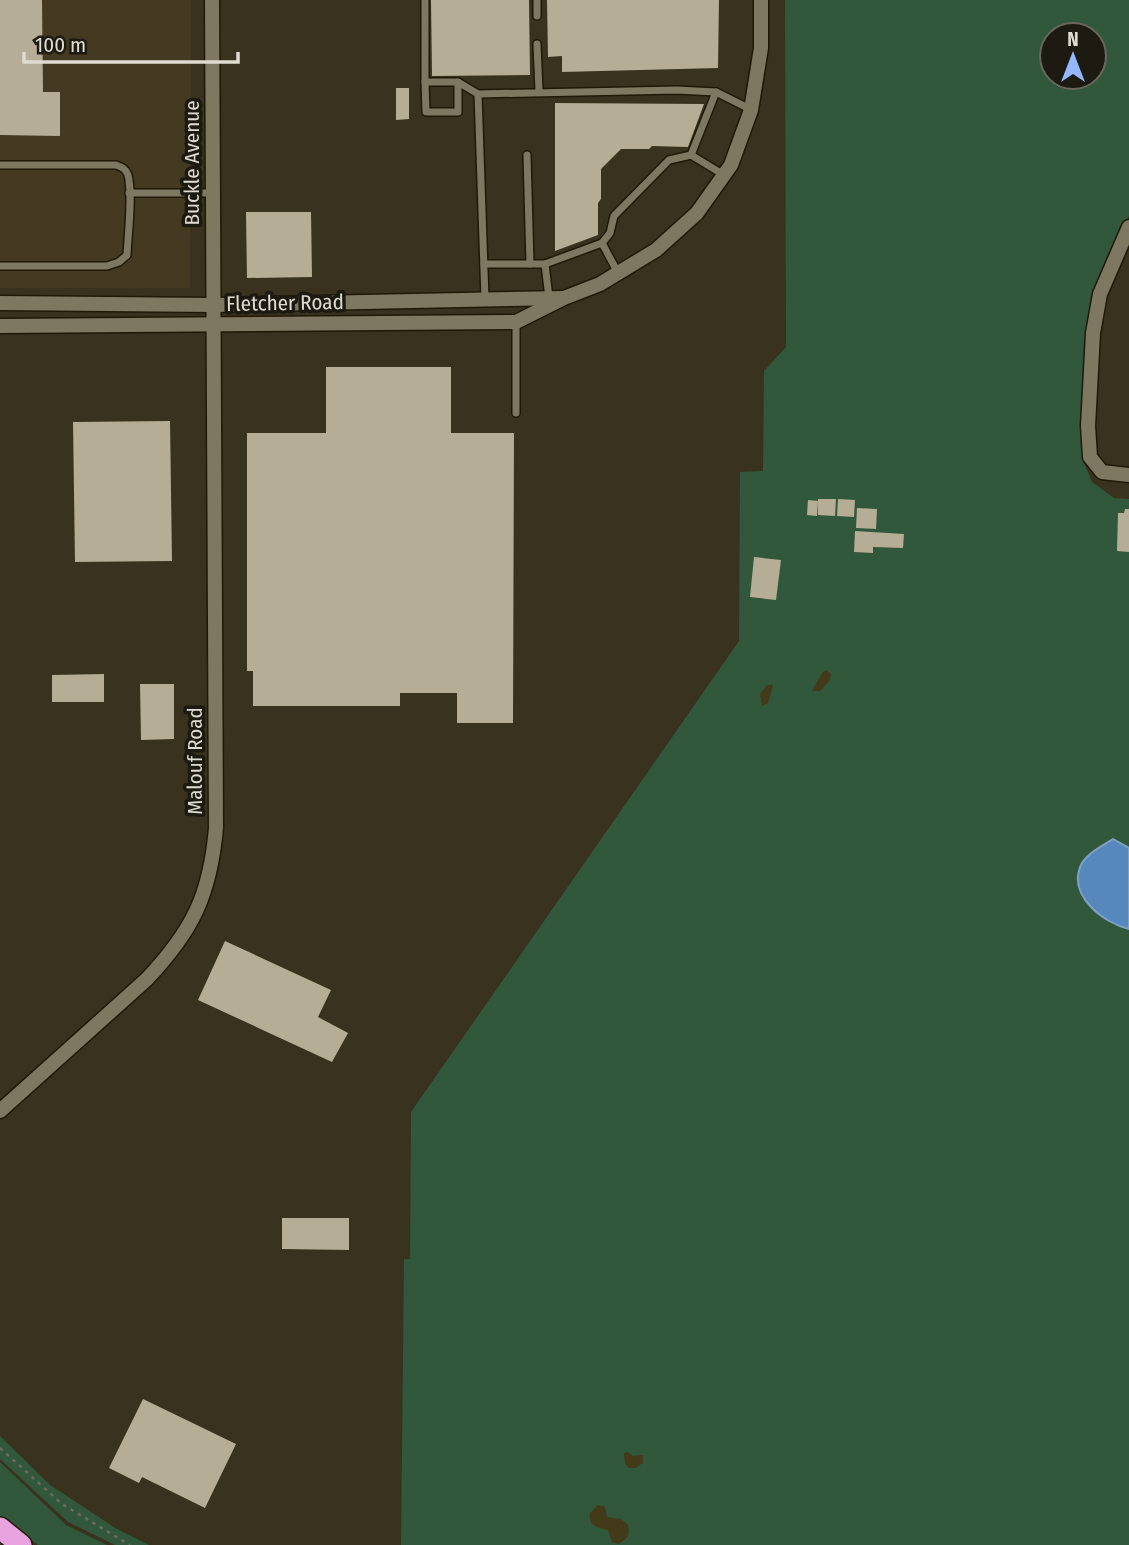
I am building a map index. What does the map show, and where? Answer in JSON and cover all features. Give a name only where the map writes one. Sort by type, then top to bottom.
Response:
[{"type":"highway","points":[[0,1528],[21,1545]]},
{"type":"street","name":"Buckle Avenue","points":[[212,0],[213,325]]},
{"type":"street","name":"Fletcher Road","points":[[0,326],[516,322],[600,284],[656,250],[697,213],[731,164],[751,110],[761,48],[761,0]]},
{"type":"street","points":[[1129,228],[1100,294],[1093,332],[1088,426],[1090,457],[1102,472],[1129,475]]},
{"type":"street","name":"Fletcher Road","points":[[0,303],[213,305],[564,298]]},
{"type":"street","name":"Malouf Road","points":[[0,1111],[169,956],[189,927],[201,903],[213,864],[216,814],[213,325]]},
{"type":"lane","points":[[425,0],[426,112],[458,112],[458,82]]},
{"type":"lane","points":[[537,0],[537,16]]},
{"type":"lane","points":[[537,44],[538,91]]},
{"type":"lane","points":[[425,82],[458,82],[478,94],[538,91],[716,92],[751,110]]},
{"type":"lane","points":[[691,155],[716,92]]},
{"type":"lane","points":[[478,94],[485,299]]},
{"type":"lane","points":[[527,155],[530,264]]},
{"type":"lane","points":[[484,264],[545,264],[602,243],[610,233],[614,216],[669,160],[691,155],[724,176]]},
{"type":"lane","points":[[0,165],[116,165],[123,167],[128,174],[129,193],[127,255],[120,262],[107,266],[0,266]]},
{"type":"lane","points":[[129,193],[213,193]]},
{"type":"lane","points":[[602,243],[618,273]]},
{"type":"lane","points":[[545,264],[549,298]]},
{"type":"lane","points":[[516,322],[516,413]]},
{"type":"path","points":[[0,1448],[62,1504],[130,1545]]},
{"type":"shaded area","points":[[0,0],[191,0],[190,288],[0,288]]},
{"type":"green space","points":[[785,0],[1129,0],[1129,216],[1106,258],[1087,319],[1082,458],[1092,482],[1114,498],[1129,499],[1129,1545],[401,1545],[404,1259],[410,1259],[411,1112],[739,641],[740,472],[763,471],[764,371],[786,347]]},
{"type":"green space","points":[[0,1436],[50,1485],[117,1529],[149,1545],[115,1545],[68,1522],[0,1459]]},
{"type":"green space","points":[[0,1462],[66,1525],[107,1545],[38,1545],[0,1516]]},
{"type":"sand","points":[[826,670],[831,674],[830,680],[820,691],[812,691],[822,673]]},
{"type":"sand","points":[[767,685],[773,685],[768,703],[762,706],[760,694]]},
{"type":"sand","points":[[624,1453],[633,1456],[643,1455],[643,1463],[629,1468],[625,1464]]},
{"type":"sand","points":[[598,1505],[605,1507],[607,1517],[621,1519],[628,1525],[627,1537],[618,1544],[612,1542],[608,1530],[592,1524],[590,1513]]},
{"type":"water","points":[[1113,839],[1129,848],[1129,929],[1109,921],[1091,907],[1084,898],[1078,878],[1082,862]]},
{"type":"building","points":[[0,0],[42,0],[43,92],[60,92],[60,136],[0,135]]},
{"type":"building","points":[[431,0],[529,0],[530,75],[432,76]]},
{"type":"building","points":[[547,0],[719,0],[718,68],[562,72],[562,56],[548,57]]},
{"type":"building","points":[[396,88],[409,88],[409,119],[396,120]]},
{"type":"building","points":[[555,103],[704,104],[688,147],[621,149],[601,169],[598,235],[555,251]]},
{"type":"building","points":[[246,212],[311,212],[312,277],[247,278]]},
{"type":"building","points":[[326,367],[451,367],[451,433],[514,433],[513,723],[457,723],[457,693],[400,693],[400,706],[253,706],[253,671],[247,671],[247,433],[326,433]]},
{"type":"building","points":[[170,421],[172,561],[75,562],[73,422]]},
{"type":"building","points":[[818,499],[836,499],[835,516],[818,515]]},
{"type":"building","points":[[838,499],[855,500],[854,517],[837,516]]},
{"type":"building","points":[[808,500],[818,501],[817,516],[807,515]]},
{"type":"building","points":[[857,508],[877,509],[876,529],[856,528]]},
{"type":"building","points":[[1125,509],[1129,509],[1129,552],[1117,551],[1118,513],[1124,513]]},
{"type":"building","points":[[855,531],[904,534],[903,548],[873,547],[873,553],[854,552]]},
{"type":"building","points":[[754,557],[781,560],[776,600],[750,597]]},
{"type":"building","points":[[104,674],[104,702],[52,702],[52,675]]},
{"type":"building","points":[[140,684],[174,684],[174,739],[141,740]]},
{"type":"building","points":[[225,941],[331,990],[318,1017],[348,1033],[332,1062],[198,1000]]},
{"type":"building","points":[[282,1218],[349,1218],[349,1250],[282,1249]]},
{"type":"building","points":[[143,1399],[236,1444],[205,1508],[142,1477],[139,1483],[109,1468]]}]
